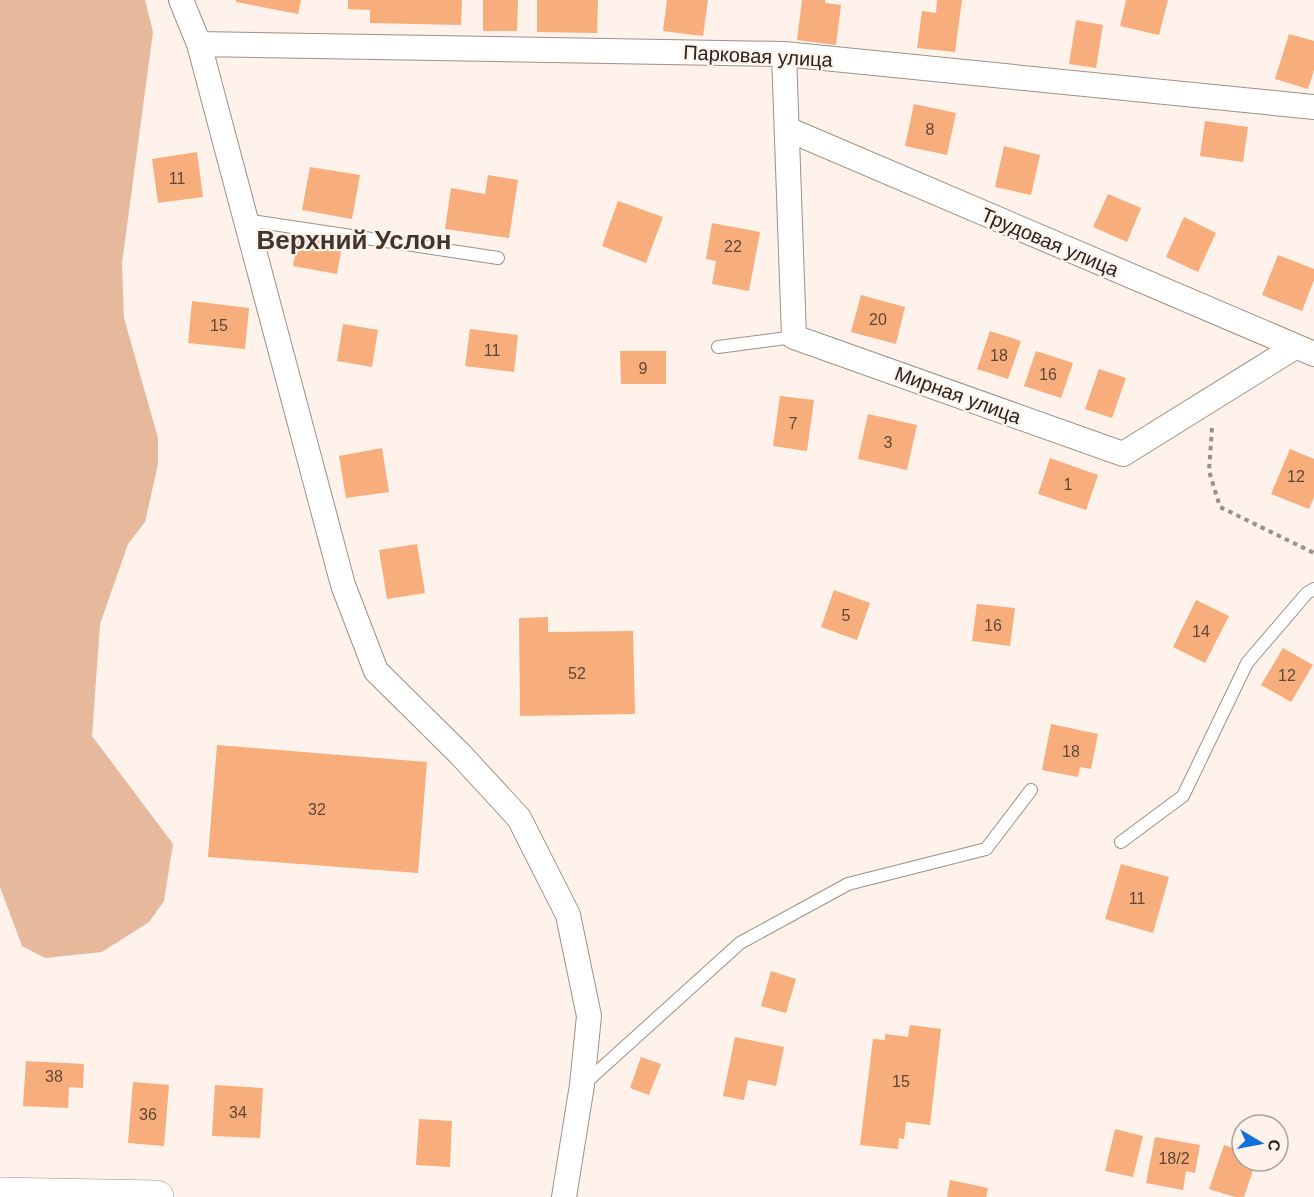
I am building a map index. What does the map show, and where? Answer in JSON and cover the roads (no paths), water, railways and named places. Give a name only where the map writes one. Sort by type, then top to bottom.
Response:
[{"type":"street","points":[[181,0],[199,44],[343,585],[376,671],[460,754],[519,818],[568,915],[589,1016],[582,1085],[564,1197]]},
{"type":"street","name":"Парковая улица","points":[[199,44],[784,54],[1314,107]]},
{"type":"street","points":[[784,54],[794,336]]},
{"type":"street","name":"Трудовая улица","points":[[787,129],[1305,351]]},
{"type":"street","name":"Мирная улица","points":[[794,336],[1122,454],[1213,398],[1305,351]]},
{"type":"street","points":[[0,1194],[157,1197]]},
{"type":"lane","points":[[246,220],[498,258]]},
{"type":"lane","points":[[718,346],[794,336]]},
{"type":"lane","points":[[1121,842],[1183,796],[1247,663],[1307,593],[1314,589]]},
{"type":"lane","points":[[582,1085],[740,943],[848,884],[986,849],[1031,790]]},
{"type":"district","name":"Верхний Услон","points":[[354,240]]}]
